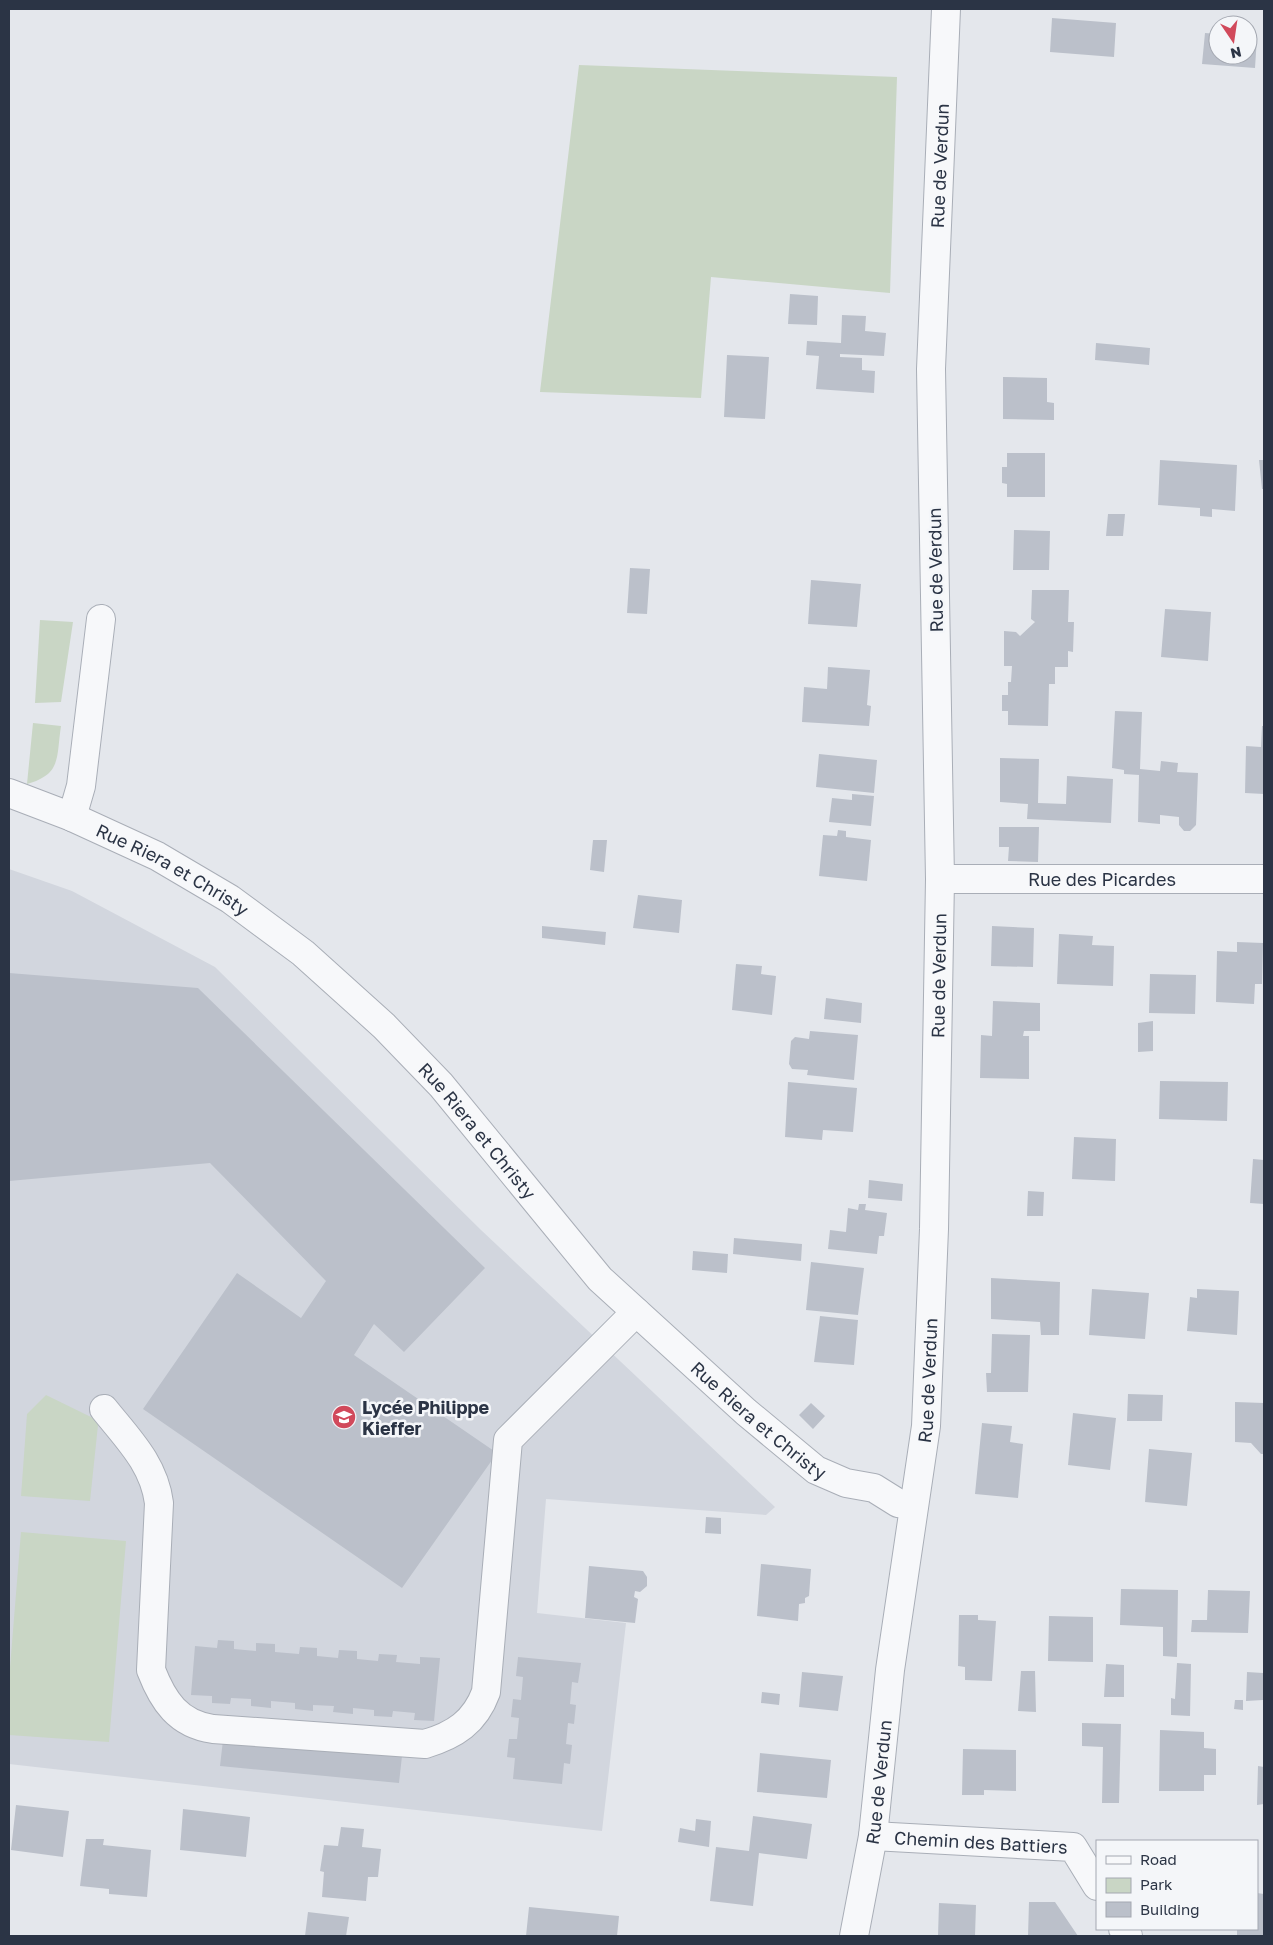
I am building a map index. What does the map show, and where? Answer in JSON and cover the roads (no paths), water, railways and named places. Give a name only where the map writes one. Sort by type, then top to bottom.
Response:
[{"type":"street","name":"Rue de Verdun","points":[[854,1936],[873,1836],[890,1670],[926,1426],[934,1239],[940,879],[931,369],[946,9]]},
{"type":"street","points":[[72,817],[81,786],[100,619]]},
{"type":"street","name":"Rue Riera et Christy","points":[[9,793],[72,817],[157,856],[230,899],[303,953],[384,1026],[441,1085],[600,1279],[746,1412],[816,1470],[846,1483],[874,1488],[898,1503],[914,1505]]},
{"type":"street","name":"Rue des Picardes","points":[[940,879],[1264,879]]},
{"type":"street","points":[[104,1409],[151,1470],[157,1488],[159,1503],[151,1670],[159,1691],[173,1710],[196,1727],[425,1744],[443,1738],[462,1726],[480,1710],[486,1692],[508,1440],[636,1312]]},
{"type":"street","name":"Chemin des Battiers","points":[[873,1836],[1073,1847],[1096,1884]]},
{"type":"place","name":"Lycée Philippe Kieffer","points":[[344,1417]]}]
